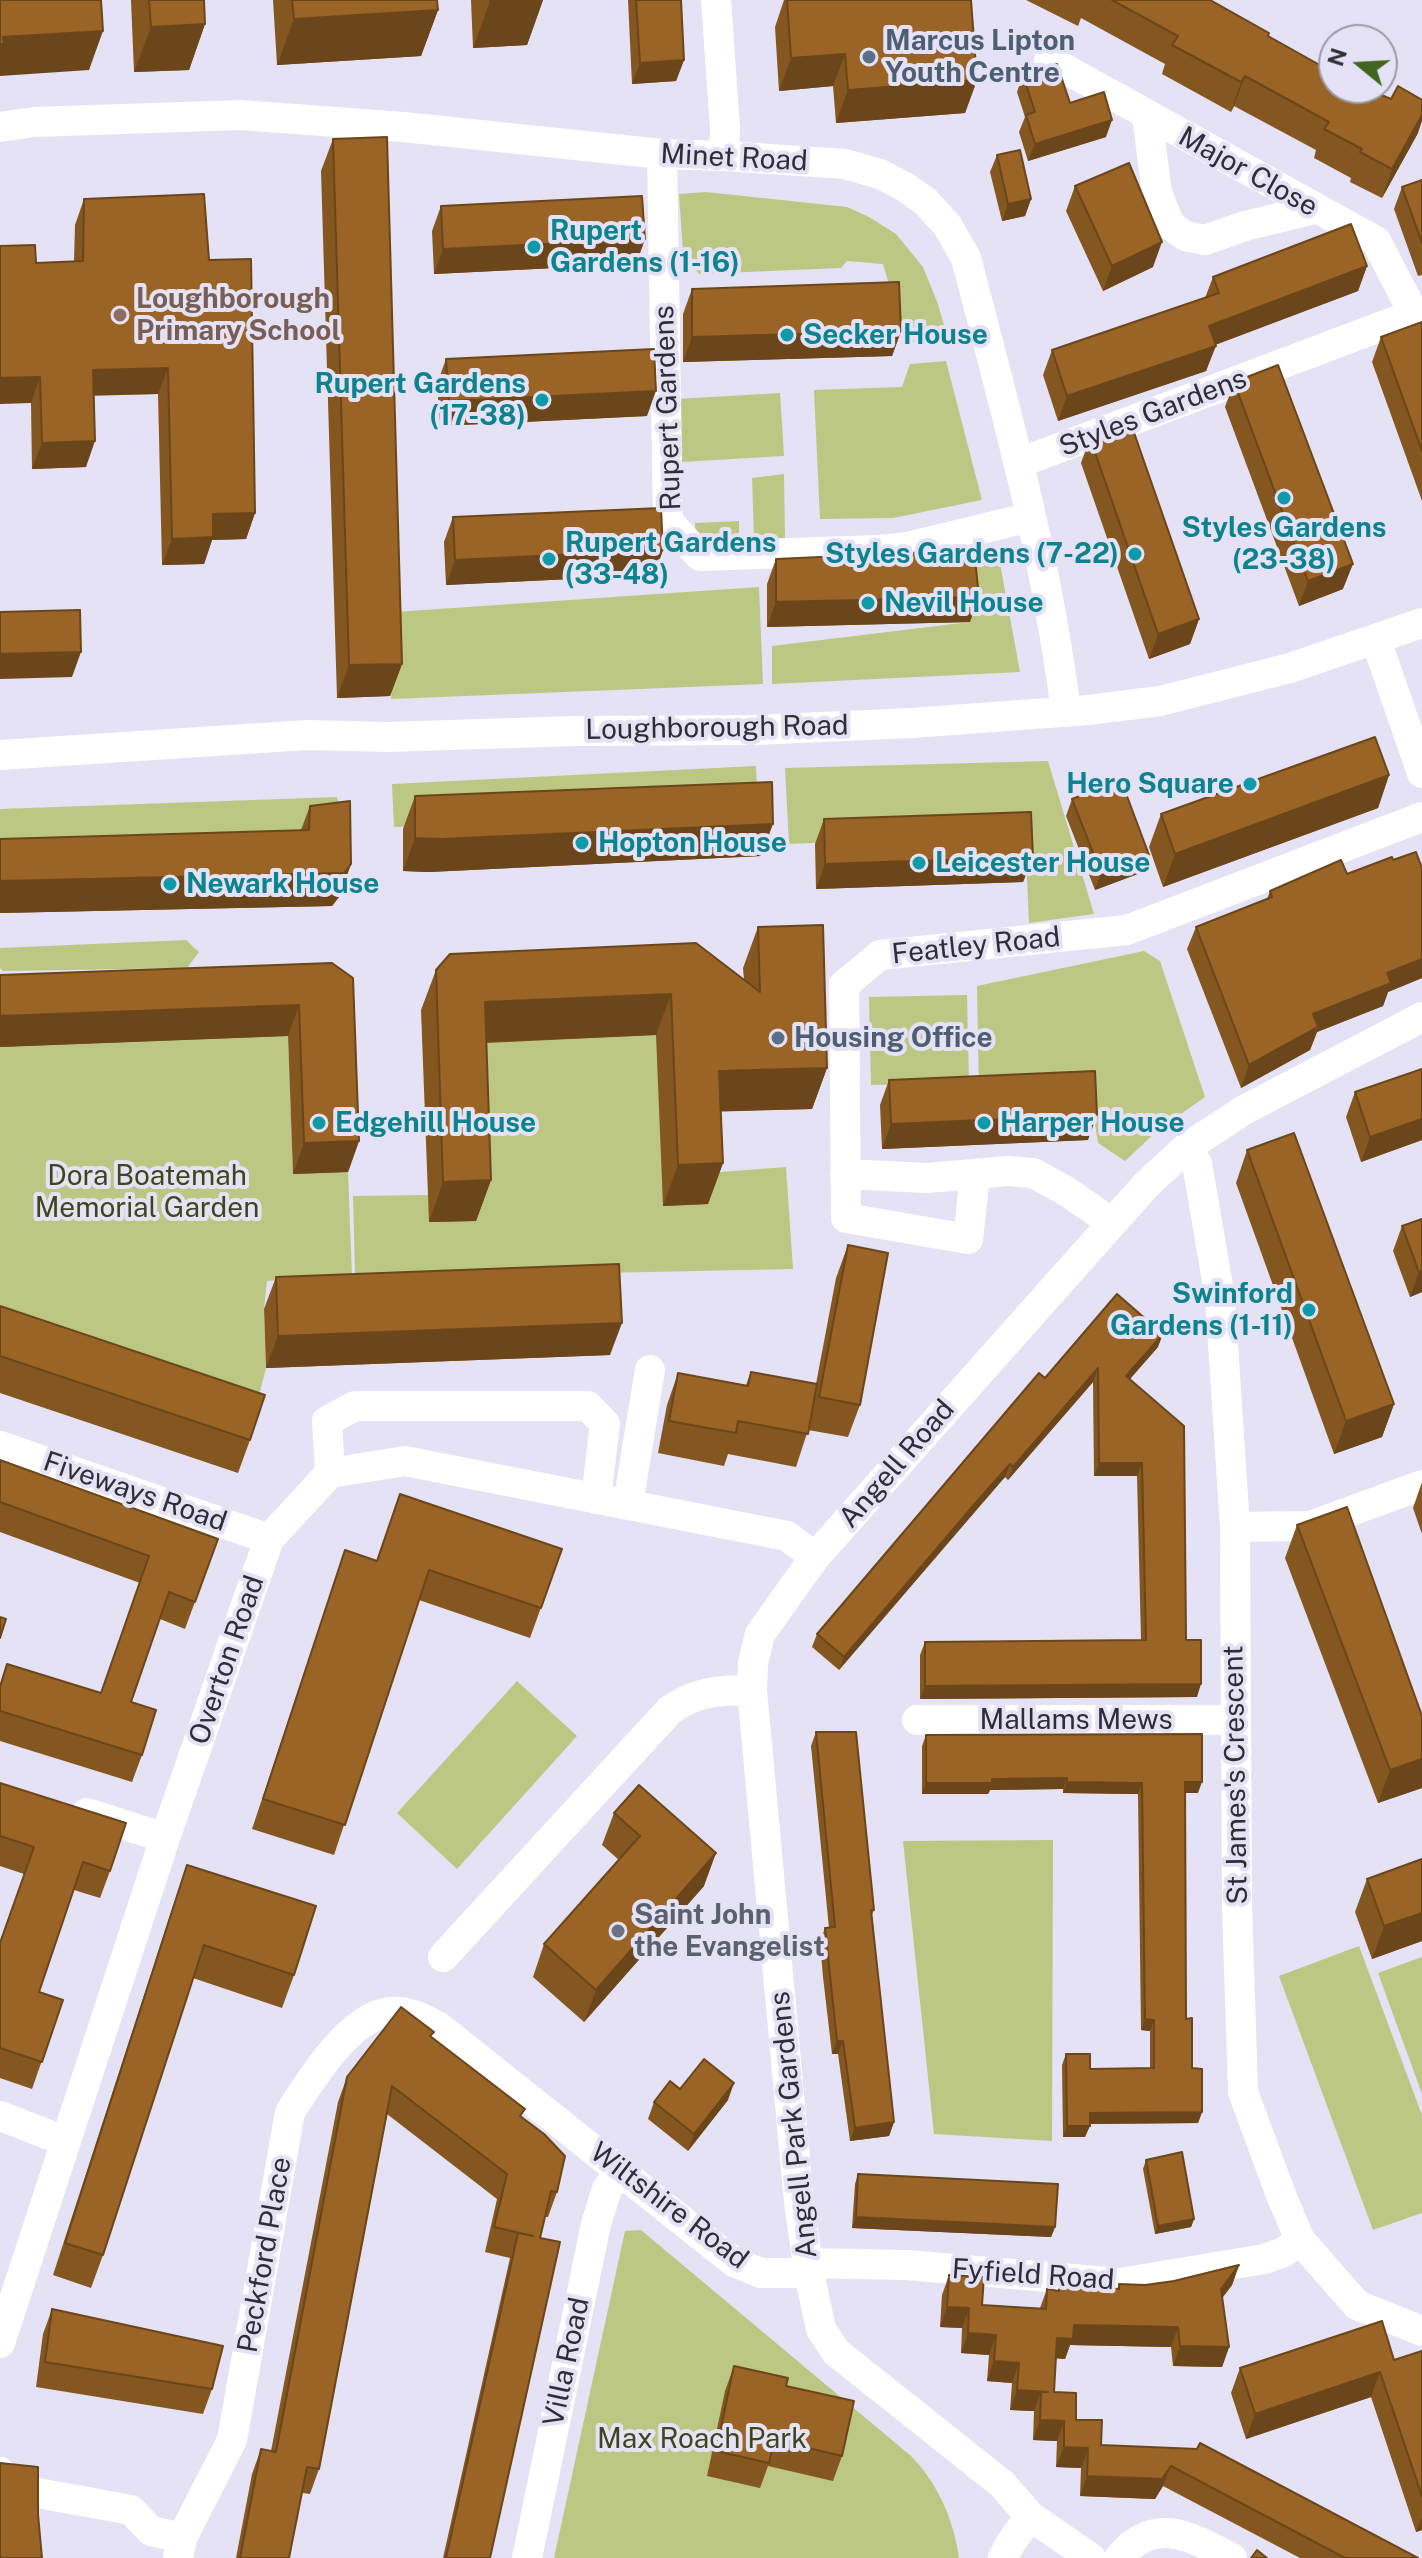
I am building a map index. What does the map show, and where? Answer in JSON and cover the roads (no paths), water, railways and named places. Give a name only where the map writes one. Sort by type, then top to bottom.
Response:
[{"type":"street","points":[[716,0],[725,128],[724,156]]},
{"type":"street","name":"Major Close","points":[[1049,60],[1376,241],[1418,313]]},
{"type":"street","name":"Minet Road","points":[[0,127],[34,122],[241,115],[403,127],[662,154],[845,164],[880,174],[905,187],[925,201],[947,225],[966,258],[1031,517],[1066,712]]},
{"type":"street","points":[[1147,116],[1157,193],[1170,225],[1185,236],[1205,240],[1245,226],[1315,209]]},
{"type":"street","name":"Rupert Gardens","points":[[662,154],[668,521],[700,556],[907,547],[1031,517]]},
{"type":"street","name":"Styles Gardens","points":[[1019,463],[1418,313]]},
{"type":"street","name":"Loughborough Road","points":[[0,755],[307,735],[387,737],[754,730],[1066,712],[1160,701],[1290,668],[1422,623]]},
{"type":"street","points":[[1376,640],[1422,773]]},
{"type":"street","name":"Featley Road","points":[[975,1175],[968,1239],[846,1218],[844,985],[880,955],[1127,930],[1422,817]]},
{"type":"street","name":"Angell Road","points":[[752,1690],[753,1663],[760,1634],[815,1557],[1147,1184],[1186,1148],[1244,1110],[1422,1017]]},
{"type":"street","name":"St James's Crescent","points":[[1186,1148],[1197,1163],[1220,1298],[1235,1527],[1235,1720],[1243,2092],[1300,2240],[1357,2305],[1422,2331]]},
{"type":"street","points":[[845,1174],[927,1178],[1008,1171],[1033,1173],[1111,1222]]},
{"type":"street","points":[[628,1504],[650,1370]]},
{"type":"street","points":[[596,1499],[605,1424],[588,1406],[355,1406],[327,1421],[330,1473],[405,1461],[596,1499],[628,1504],[787,1536],[815,1557]]},
{"type":"street","name":"Fiveways Road","points":[[0,1446],[269,1539]]},
{"type":"street","name":"Overton Road","points":[[0,2343],[165,1838],[269,1539],[330,1473]]},
{"type":"street","points":[[1235,1527],[1310,1526],[1422,1485]]},
{"type":"street","points":[[443,1957],[670,1710],[713,1690],[752,1690]]},
{"type":"street","name":"Angell Park Gardens","points":[[752,1690],[799,2202],[808,2268]]},
{"type":"street","name":"Mallams Mews","points":[[917,1720],[1235,1720]]},
{"type":"street","points":[[62,1805],[165,1838]]},
{"type":"street","name":"Wiltshire Road","points":[[397,2011],[417,2016],[439,2027],[744,2268],[761,2273],[808,2268]]},
{"type":"street","name":"Peckford Place","points":[[0,2472],[16,2489],[131,2510],[151,2531],[180,2548],[232,2440],[290,2112],[308,2084],[352,2031],[372,2017],[397,2011]]},
{"type":"street","points":[[0,2116],[65,2141]]},
{"type":"street","name":"Villa Road","points":[[527,2558],[596,2224],[607,2189],[620,2172]]},
{"type":"street","name":"Fyfield Road","points":[[808,2268],[906,2265],[1120,2283],[1264,2259],[1284,2252],[1300,2240]]},
{"type":"street","points":[[808,2268],[821,2329],[836,2352],[1002,2484],[1030,2516],[1091,2558]]},
{"type":"street","points":[[1003,2558],[1030,2516]]},
{"type":"street","points":[[1119,2558],[1130,2545],[1168,2531],[1193,2538],[1232,2558]]},
{"type":"place","name":"Marcus Lipton Youth Centre","points":[[869,57]]},
{"type":"place","name":"Rupert Gardens (1-16)","points":[[534,247]]},
{"type":"place","name":"Loughborough Primary School","points":[[120,315]]},
{"type":"place","name":"Secker House","points":[[787,335]]},
{"type":"place","name":"Rupert Gardens (17-38)","points":[[542,400]]},
{"type":"place","name":"Styles Gardens (23-38)","points":[[1284,498]]},
{"type":"place","name":"Styles Gardens (7-22)","points":[[1135,554]]},
{"type":"place","name":"Rupert Gardens (33-48)","points":[[549,559]]},
{"type":"place","name":"Nevil House","points":[[868,603]]},
{"type":"place","name":"Hero Square","points":[[1250,784]]},
{"type":"place","name":"Hopton House","points":[[582,843]]},
{"type":"place","name":"Leicester House","points":[[919,863]]},
{"type":"place","name":"Newark House","points":[[170,884]]},
{"type":"place","name":"Housing Office","points":[[778,1038]]},
{"type":"place","name":"Edgehill House","points":[[319,1123]]},
{"type":"place","name":"Harper House","points":[[984,1123]]},
{"type":"place","name":"Swinford Gardens (1-11)","points":[[1309,1310]]},
{"type":"place","name":"Saint John the Evangelist","points":[[618,1931]]},
{"type":"park label","name":"Dora Boatemah Memorial Garden","points":[[147,1192]]},
{"type":"park label","name":"Max Roach Park","points":[[702,2439]]}]
